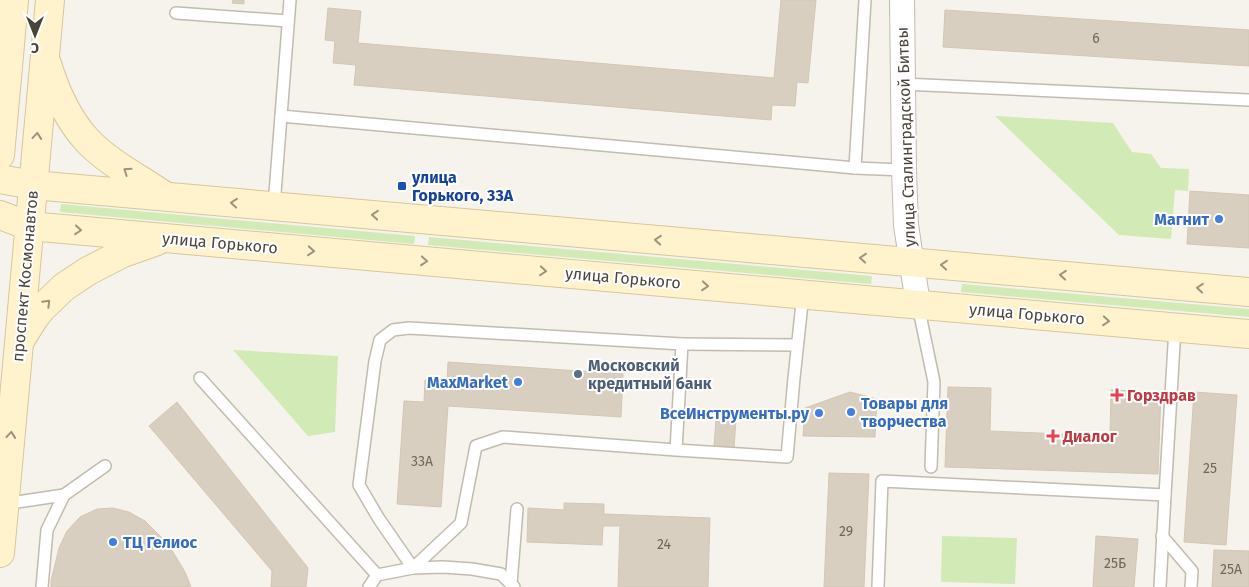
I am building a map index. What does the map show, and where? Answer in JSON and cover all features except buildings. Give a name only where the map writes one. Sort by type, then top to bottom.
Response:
[{"type":"main road","points":[[0,155],[5,52],[14,0]]},
{"type":"main road","name":"проспект Космонавтов","points":[[0,553],[50,0]]},
{"type":"main road","points":[[45,55],[52,82],[77,128],[87,140],[124,170],[168,197]]},
{"type":"main road","points":[[0,179],[33,185],[1249,292]]},
{"type":"main road","name":"улица Горького","points":[[0,215],[29,226],[1249,334]]},
{"type":"main road","points":[[19,342],[42,308],[64,287],[88,271],[123,253],[166,238]]},
{"type":"street","name":"улица Сталинградской Битвы","points":[[902,0],[906,225],[918,304]]},
{"type":"lane","points":[[274,206],[290,0]]},
{"type":"lane","points":[[855,168],[865,0]]},
{"type":"lane","points":[[176,13],[288,21]]},
{"type":"lane","points":[[903,84],[1249,100]]},
{"type":"lane","points":[[281,116],[855,168],[904,170]]},
{"type":"lane","points":[[413,568],[461,523],[476,446],[503,437],[787,457],[803,294]]},
{"type":"lane","points":[[918,304],[934,382],[931,467]]},
{"type":"lane","points":[[413,568],[359,486],[375,361],[380,340],[393,330],[409,328],[682,344],[797,345]]},
{"type":"lane","points":[[1160,587],[1175,328]]},
{"type":"lane","points":[[676,450],[682,344]]},
{"type":"lane","points":[[200,378],[377,575]]},
{"type":"lane","points":[[4,504],[64,495],[105,466]]},
{"type":"lane","points":[[878,587],[882,481],[1165,495]]},
{"type":"lane","points":[[42,587],[47,530],[64,495]]},
{"type":"lane","points":[[513,585],[517,509]]},
{"type":"lane","points":[[1162,536],[1192,571],[1192,587]]},
{"type":"lane","points":[[369,587],[377,575],[413,568],[443,567],[501,574],[513,585]]},
{"type":"green space","points":[[995,116],[1113,123],[1132,152],[1151,154],[1161,168],[1189,169],[1188,191],[1175,190],[1171,239],[1119,235]]},
{"type":"green space","points":[[61,204],[415,236],[414,244],[60,212]]},
{"type":"green space","points":[[429,237],[872,276],[871,284],[428,245]]},
{"type":"green space","points":[[962,284],[1249,309],[1249,317],[961,292]]},
{"type":"green space","points":[[233,350],[338,356],[335,432],[308,436]]},
{"type":"green space","points":[[942,536],[1017,538],[1015,584],[941,582]]},
{"type":"place","name":"улица Горького, 33А","points":[[402,186]]},
{"type":"place","name":"Магнит","points":[[1219,219]]},
{"type":"place","name":"Московский кредитный банк","points":[[578,374]]},
{"type":"place","name":"MaxMarket","points":[[518,382]]},
{"type":"place","name":"Горздрав","points":[[1117,395]]},
{"type":"place","name":"Товары для творчества","points":[[851,412]]},
{"type":"place","name":"ВсеИнструменты.ру","points":[[819,413]]},
{"type":"place","name":"Диалог","points":[[1053,436]]},
{"type":"place","name":"ТЦ Гелиос","points":[[113,542]]}]
